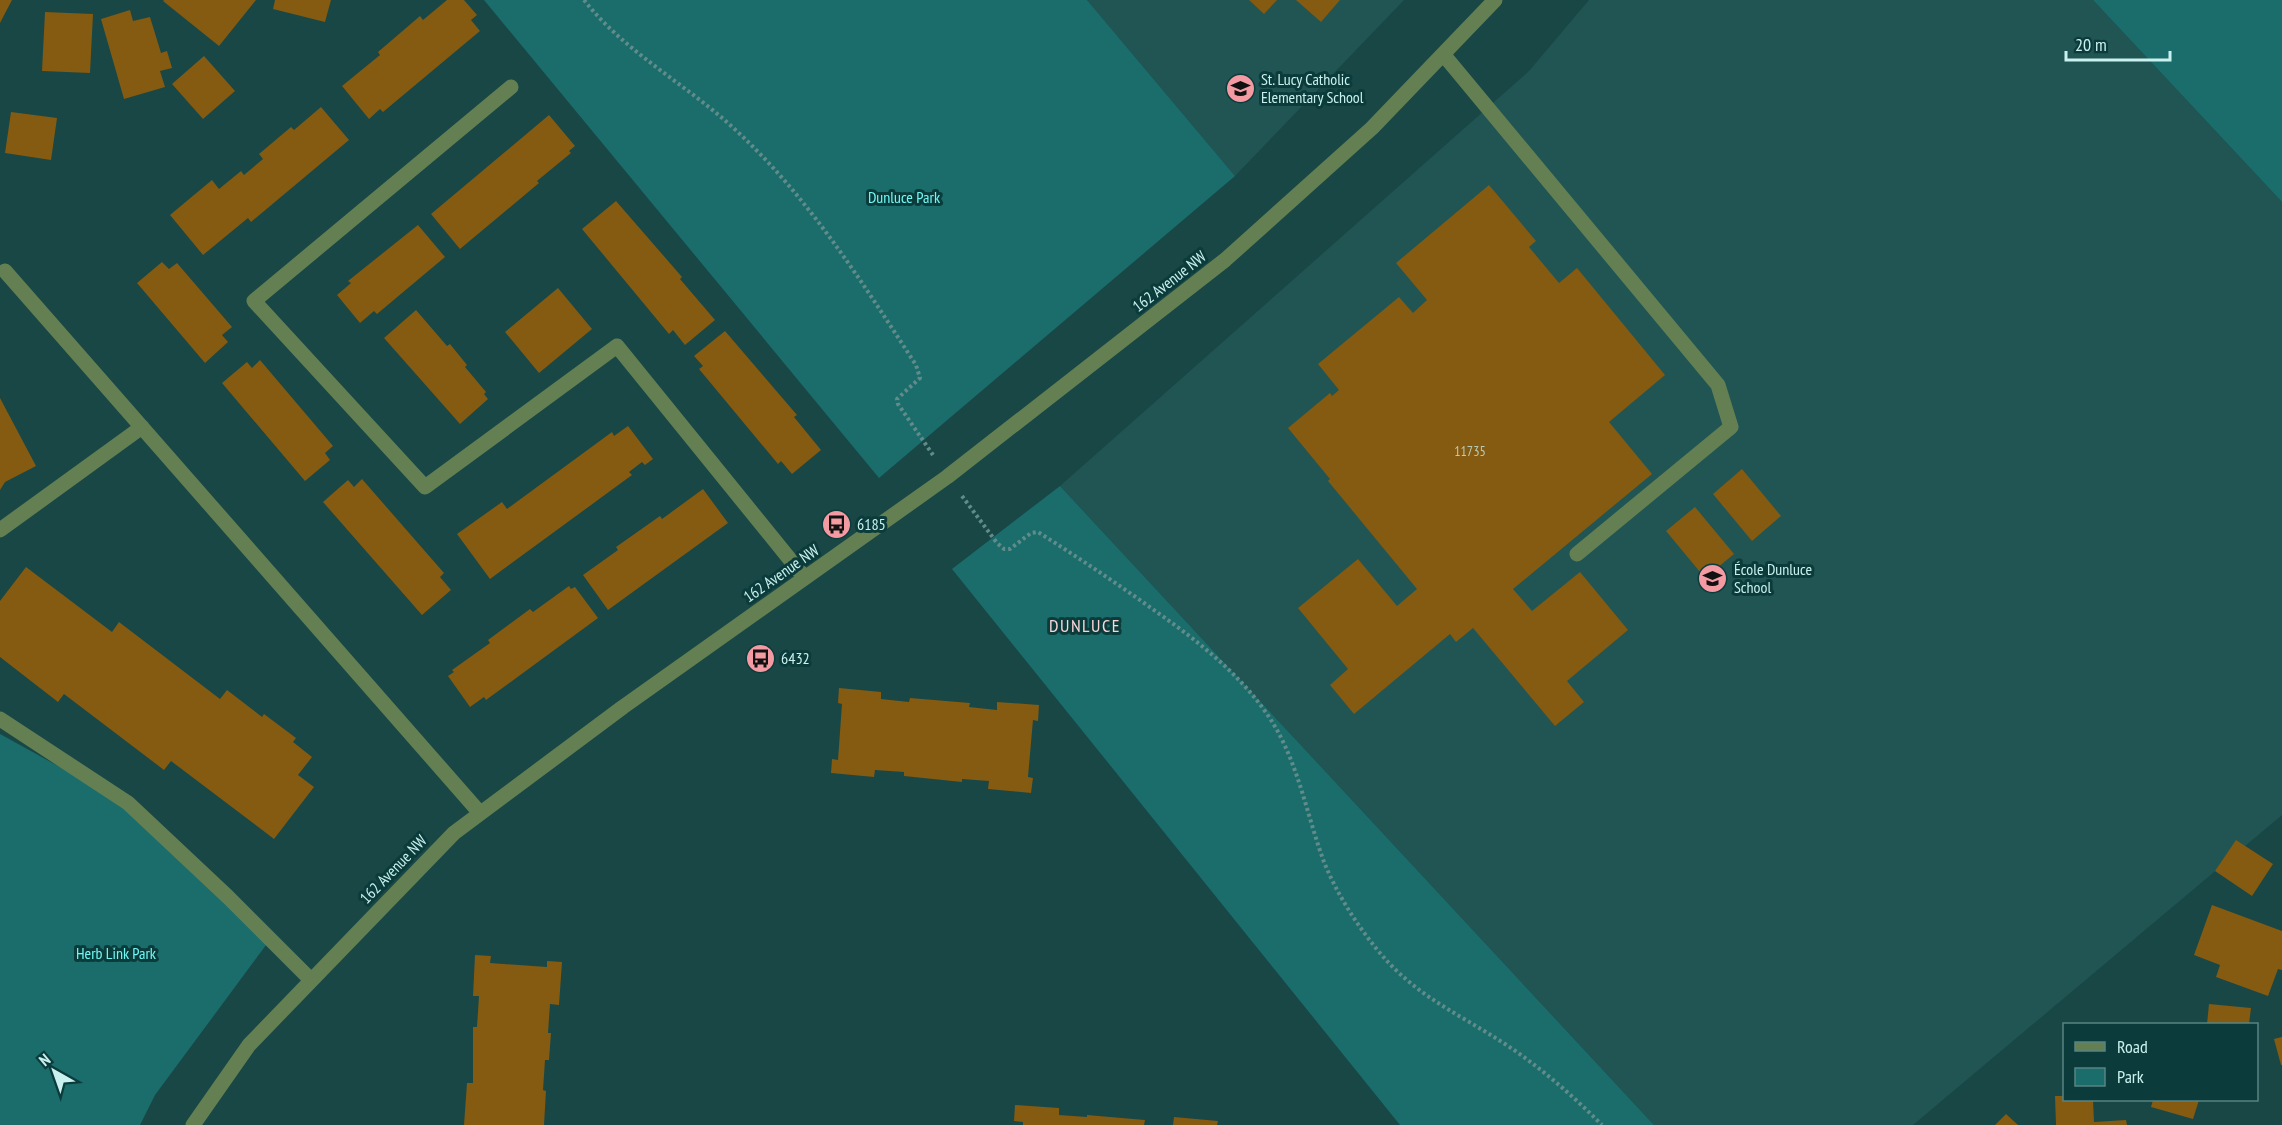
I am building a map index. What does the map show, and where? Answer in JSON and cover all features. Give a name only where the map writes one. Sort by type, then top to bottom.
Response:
[{"type":"street","name":"162 Avenue NW","points":[[193,1125],[249,1045],[454,832],[623,707],[947,477],[1225,260],[1372,128],[1495,0]]},
{"type":"street","points":[[1443,54],[1718,385],[1731,427],[1576,555]]},
{"type":"street","points":[[511,87],[254,301],[425,487],[617,346],[805,578]]},
{"type":"street","points":[[5,271],[480,813]]},
{"type":"street","points":[[0,530],[142,427]]},
{"type":"street","points":[[0,719],[128,803],[228,897],[311,980]]},
{"type":"path","points":[[584,0],[613,31],[729,124],[777,173],[822,225],[916,365],[920,378],[897,399],[898,404],[947,477],[992,536],[1004,549],[1010,549],[1031,533],[1038,532],[1100,571],[1183,630],[1230,669],[1266,714],[1284,743],[1298,775],[1324,861],[1352,914],[1375,948],[1407,982],[1445,1009],[1504,1044],[1540,1070],[1602,1125]]},
{"type":"shaded area","name":"St. Lucy Catholic Elementary School","points":[[1087,0],[1404,0],[1235,176]]},
{"type":"shaded area","name":"École Dunluce School","points":[[1589,0],[2093,0],[2282,202],[2282,815],[1913,1125],[1654,1125],[1060,486],[1529,71]]},
{"type":"green space","name":"Dunluce Park","points":[[484,0],[1087,0],[1235,176],[879,478]]},
{"type":"green space","points":[[2093,0],[2282,0],[2282,202]]},
{"type":"green space","points":[[1060,486],[1654,1125],[1400,1125],[952,569]]},
{"type":"green space","name":"Herb Link Park","points":[[0,734],[116,798],[272,937],[155,1095],[140,1125],[0,1125]]},
{"type":"building","points":[[0,0],[12,0],[0,23]]},
{"type":"building","points":[[164,0],[256,0],[219,46]]},
{"type":"building","points":[[275,0],[331,0],[325,22],[273,9]]},
{"type":"building","points":[[447,0],[464,0],[477,15],[471,20],[480,31],[383,112],[380,109],[369,119],[342,86],[380,55],[378,52],[420,16],[423,20]]},
{"type":"building","points":[[1249,0],[1277,0],[1264,14]]},
{"type":"building","points":[[1296,0],[1340,0],[1321,22]]},
{"type":"building","points":[[130,10],[133,21],[150,17],[161,53],[167,51],[172,68],[160,71],[165,87],[124,99],[101,19]]},
{"type":"building","points":[[45,12],[93,14],[90,73],[42,71]]},
{"type":"building","points":[[204,56],[235,91],[203,119],[172,84]]},
{"type":"building","points":[[321,107],[349,140],[251,222],[248,218],[203,255],[170,215],[212,180],[219,189],[241,171],[244,175],[263,159],[259,154],[291,127],[294,130]]},
{"type":"building","points":[[11,112],[57,118],[51,160],[5,153]]},
{"type":"building","points":[[549,115],[575,146],[569,151],[571,153],[460,249],[431,214]]},
{"type":"building","points":[[1489,185],[1536,241],[1529,247],[1559,283],[1577,268],[1665,375],[1609,422],[1652,474],[1513,589],[1532,611],[1580,572],[1628,630],[1567,681],[1584,702],[1555,726],[1473,628],[1456,642],[1450,634],[1354,714],[1330,685],[1348,669],[1298,608],[1358,559],[1397,606],[1417,589],[1328,481],[1330,479],[1288,428],[1330,393],[1332,396],[1339,390],[1318,364],[1399,297],[1413,313],[1427,300],[1396,263]]},
{"type":"building","points":[[616,201],[682,277],[680,279],[715,320],[685,345],[673,330],[669,334],[582,229]]},
{"type":"building","points":[[418,225],[445,257],[377,314],[374,311],[360,323],[337,295],[351,283],[348,281]]},
{"type":"building","points":[[162,262],[169,269],[177,263],[232,327],[222,335],[228,342],[205,363],[137,283]]},
{"type":"building","points":[[558,288],[592,329],[539,373],[505,332]]},
{"type":"building","points":[[416,310],[447,346],[450,344],[486,392],[484,394],[488,399],[460,424],[384,338]]},
{"type":"building","points":[[725,331],[797,415],[794,417],[821,450],[792,474],[781,461],[778,464],[699,369],[703,366],[694,356]]},
{"type":"building","points":[[260,360],[333,446],[325,453],[330,460],[305,481],[222,383],[247,362],[252,368]]},
{"type":"building","points":[[0,398],[36,466],[5,482],[0,490]]},
{"type":"building","points":[[628,426],[653,459],[645,465],[642,462],[629,472],[632,475],[490,579],[457,534],[502,502],[507,509],[612,432],[614,436]]},
{"type":"building","points":[[1742,469],[1781,516],[1752,541],[1713,494]]},
{"type":"building","points":[[362,479],[444,573],[440,577],[451,590],[422,615],[323,502],[348,480],[354,487]]},
{"type":"building","points":[[703,489],[728,523],[608,610],[583,575],[618,550],[616,547],[660,516],[662,519]]},
{"type":"building","points":[[1695,507],[1734,554],[1705,578],[1666,531]]},
{"type":"building","points":[[26,567],[112,632],[119,622],[220,699],[227,690],[262,717],[264,714],[296,738],[293,742],[312,757],[298,775],[314,787],[274,839],[171,761],[164,770],[64,694],[58,702],[0,657],[0,601]]},
{"type":"building","points":[[569,586],[571,589],[575,587],[598,618],[486,700],[484,697],[470,707],[448,676],[454,672],[452,670],[490,643],[488,640],[530,609],[533,612]]},
{"type":"building","points":[[839,688],[881,692],[881,699],[909,702],[910,698],[970,703],[969,707],[997,710],[997,702],[1039,705],[1038,721],[1033,720],[1028,777],[1033,778],[1031,793],[988,789],[989,781],[962,779],[962,782],[904,776],[904,772],[875,770],[874,777],[831,773],[832,759],[838,760],[842,704],[838,703]]},
{"type":"building","points":[[2236,840],[2273,864],[2252,896],[2215,871]]},
{"type":"building","points":[[2212,905],[2282,931],[2282,970],[2278,969],[2268,996],[2216,977],[2220,965],[2194,955]]},
{"type":"building","points":[[475,955],[491,956],[490,963],[547,967],[547,961],[562,962],[559,1005],[550,1004],[549,1060],[545,1060],[543,1090],[546,1091],[544,1125],[464,1125],[467,1083],[473,1083],[473,1027],[477,1027],[479,996],[473,996]]},
{"type":"building","points":[[2209,1004],[2251,1008],[2249,1023],[2207,1023]]},
{"type":"building","points":[[2282,1037],[2282,1065],[2281,1065],[2274,1039]]},
{"type":"building","points":[[2055,1096],[2063,1096],[2063,1101],[2093,1101],[2094,1122],[2126,1120],[2127,1125],[2056,1125]]},
{"type":"building","points":[[2153,1101],[2199,1101],[2193,1119],[2151,1107]]},
{"type":"building","points":[[1015,1105],[1059,1108],[1059,1115],[1145,1120],[1144,1125],[1023,1125],[1023,1122],[1014,1121]]},
{"type":"building","points":[[2006,1114],[2018,1125],[1995,1125]]},
{"type":"building","points":[[1174,1117],[1218,1121],[1217,1125],[1173,1125]]},
{"type":"place","name":"St. Lucy Catholic Elementary School","points":[[1240,88]]},
{"type":"place","name":"6185","points":[[836,524]]},
{"type":"place","name":"École Dunluce School","points":[[1713,578]]},
{"type":"place","name":"6432","points":[[760,658]]},
{"type":"district","name":"DUNLUCE","points":[[1085,625]]}]
